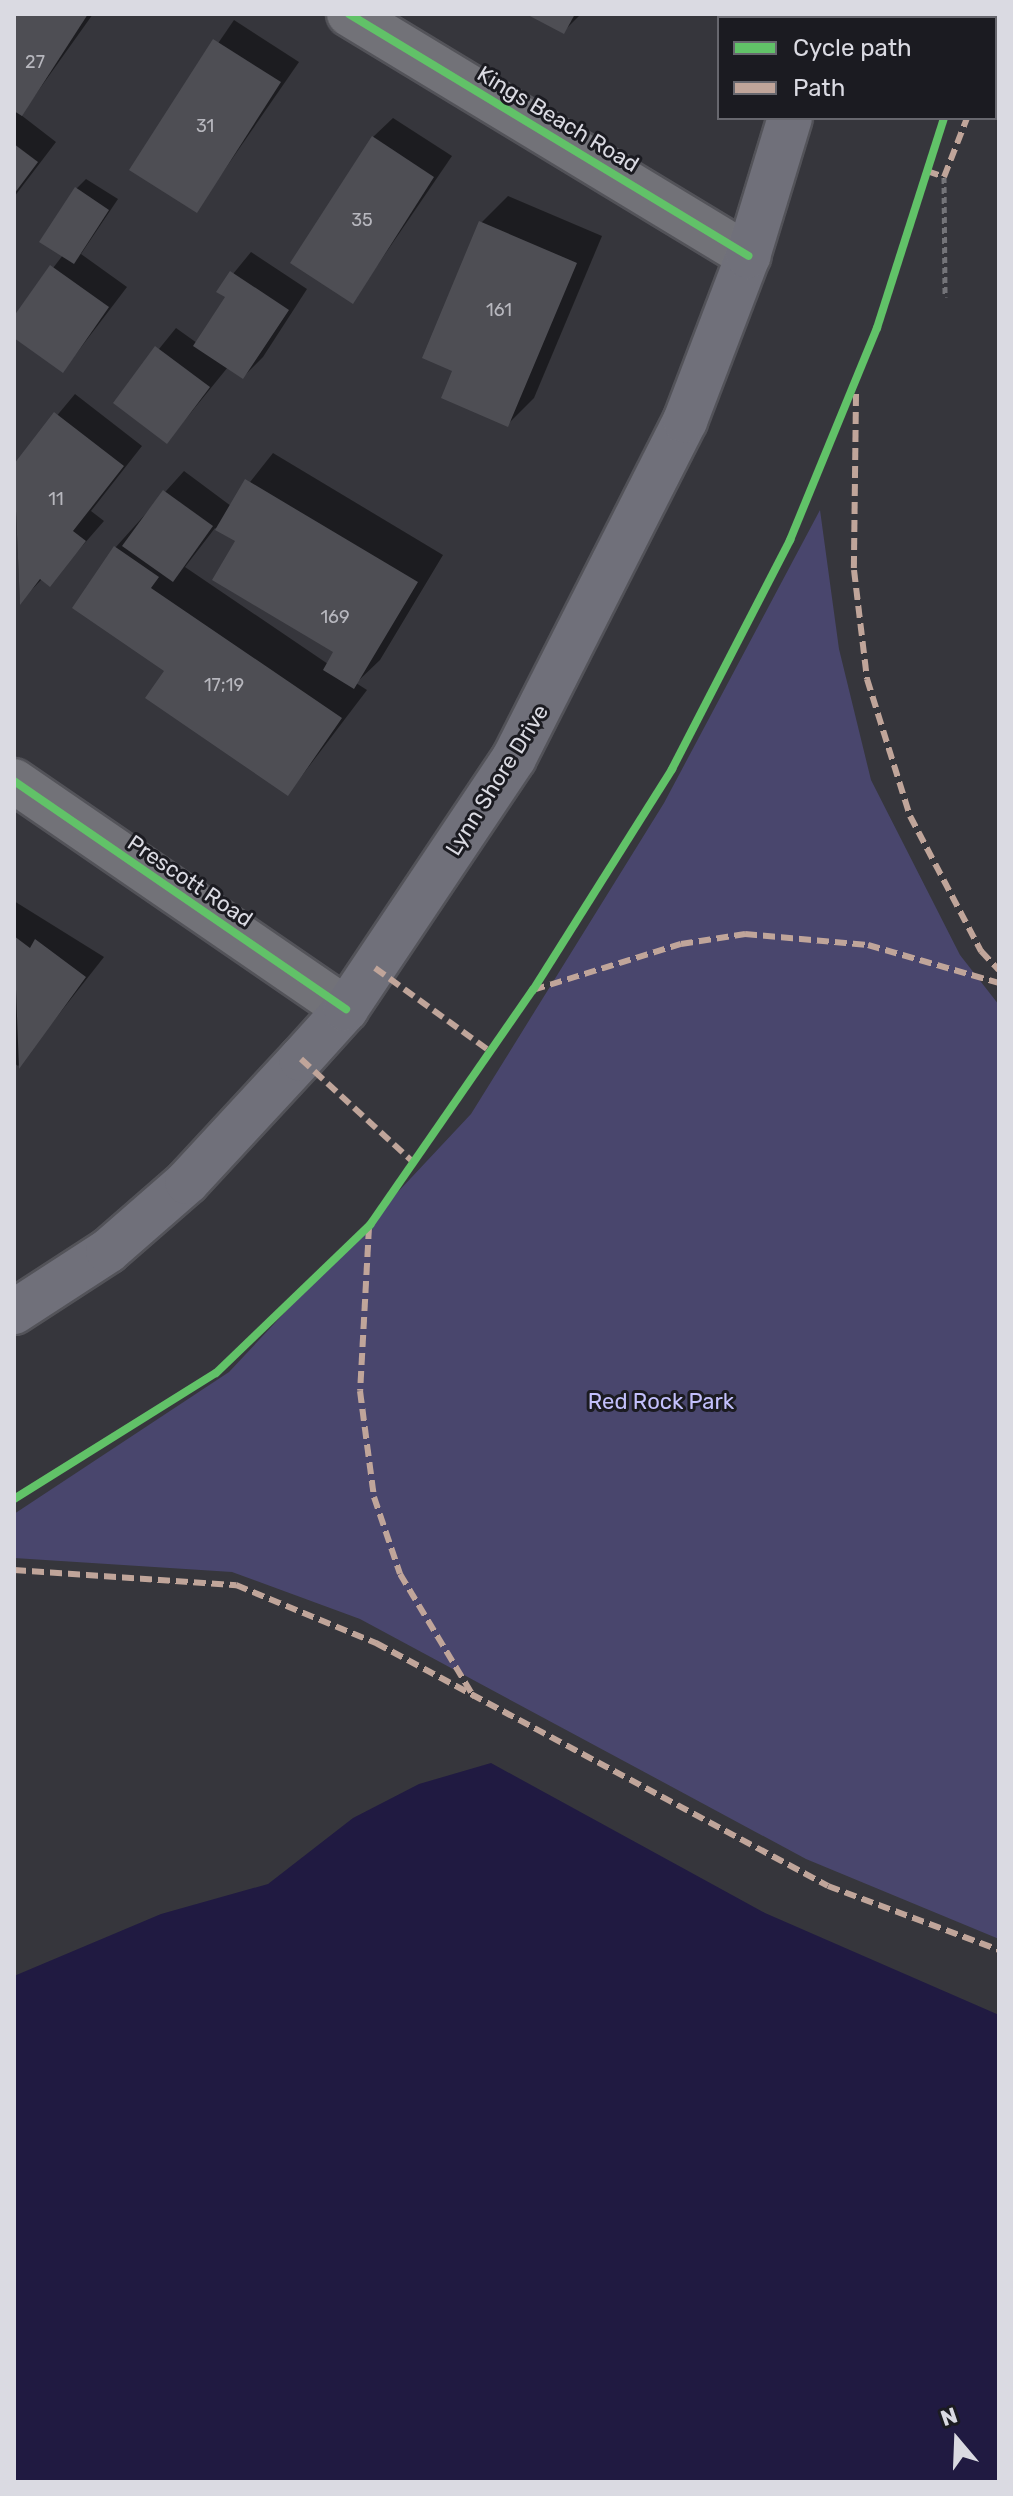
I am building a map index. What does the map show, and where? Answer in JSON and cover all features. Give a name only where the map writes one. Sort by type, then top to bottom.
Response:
[{"type":"highway","name":"Lynn Shore Drive","points":[[14,1312],[108,1251],[187,1182],[346,1009],[514,758],[577,645],[685,421],[748,256],[789,120]]},
{"type":"street","name":"Kings Beach Road","points":[[349,14],[748,256]]},
{"type":"street","name":"Prescott Road","points":[[14,781],[346,1009]]},
{"type":"path","points":[[944,177],[945,297]]},
{"type":"green space","name":"Red Rock Park","points":[[820,510],[839,649],[871,780],[960,955],[999,1005],[999,1939],[806,1859],[360,1619],[232,1572],[14,1558],[14,1514],[229,1372],[471,1114],[664,803]]},
{"type":"shaded area","points":[[491,1763],[765,1913],[999,2015],[999,2482],[14,2482],[14,1976],[161,1914],[268,1884],[353,1818],[419,1784]]},
{"type":"building","points":[[14,14],[88,14],[22,116],[14,111]]},
{"type":"building","points":[[526,14],[575,14],[564,34]]},
{"type":"building","points":[[213,39],[281,82],[197,213],[129,170]]},
{"type":"building","points":[[372,136],[434,177],[353,304],[290,263]]},
{"type":"building","points":[[14,144],[38,162],[14,194]]},
{"type":"building","points":[[75,187],[109,210],[74,264],[39,242]]},
{"type":"building","points":[[479,221],[577,263],[508,427],[441,398],[452,371],[422,358]]},
{"type":"building","points":[[50,265],[109,307],[63,373],[14,338],[14,316]]},
{"type":"building","points":[[230,271],[289,310],[243,379],[193,346],[225,297],[216,292]]},
{"type":"building","points":[[155,346],[210,387],[167,444],[113,403]]},
{"type":"building","points":[[54,412],[124,466],[73,531],[86,541],[50,587],[40,579],[20,605],[14,464]]},
{"type":"building","points":[[245,479],[418,582],[354,689],[323,670],[333,652],[212,580],[235,541],[215,530]]},
{"type":"building","points":[[163,490],[213,526],[173,582],[122,546]]},
{"type":"building","points":[[114,546],[159,577],[151,588],[342,718],[288,796],[145,698],[164,671],[72,608]]},
{"type":"building","points":[[14,936],[30,948],[35,939],[86,977],[19,1069]]},
{"type":"marked path","points":[[997,42],[999,37]]},
{"type":"marked path","points":[[927,171],[944,177],[966,120]]},
{"type":"marked path","points":[[856,394],[854,570],[867,679],[910,816],[981,951],[999,970]]},
{"type":"marked path","points":[[533,990],[681,944],[745,934],[868,945],[999,983]]},
{"type":"marked path","points":[[375,968],[491,1052]]},
{"type":"marked path","points":[[301,1059],[415,1164]]},
{"type":"marked path","points":[[369,1227],[360,1391],[374,1497],[400,1574],[474,1697]]},
{"type":"marked path","points":[[14,1570],[236,1585],[376,1643],[828,1886],[999,1950]]},
{"type":"cycle path","points":[[349,14],[748,256]]},
{"type":"cycle path","points":[[14,1499],[216,1373],[370,1225],[533,990],[672,769],[790,540],[877,328],[943,120]]},
{"type":"cycle path","points":[[14,781],[346,1009]]}]
